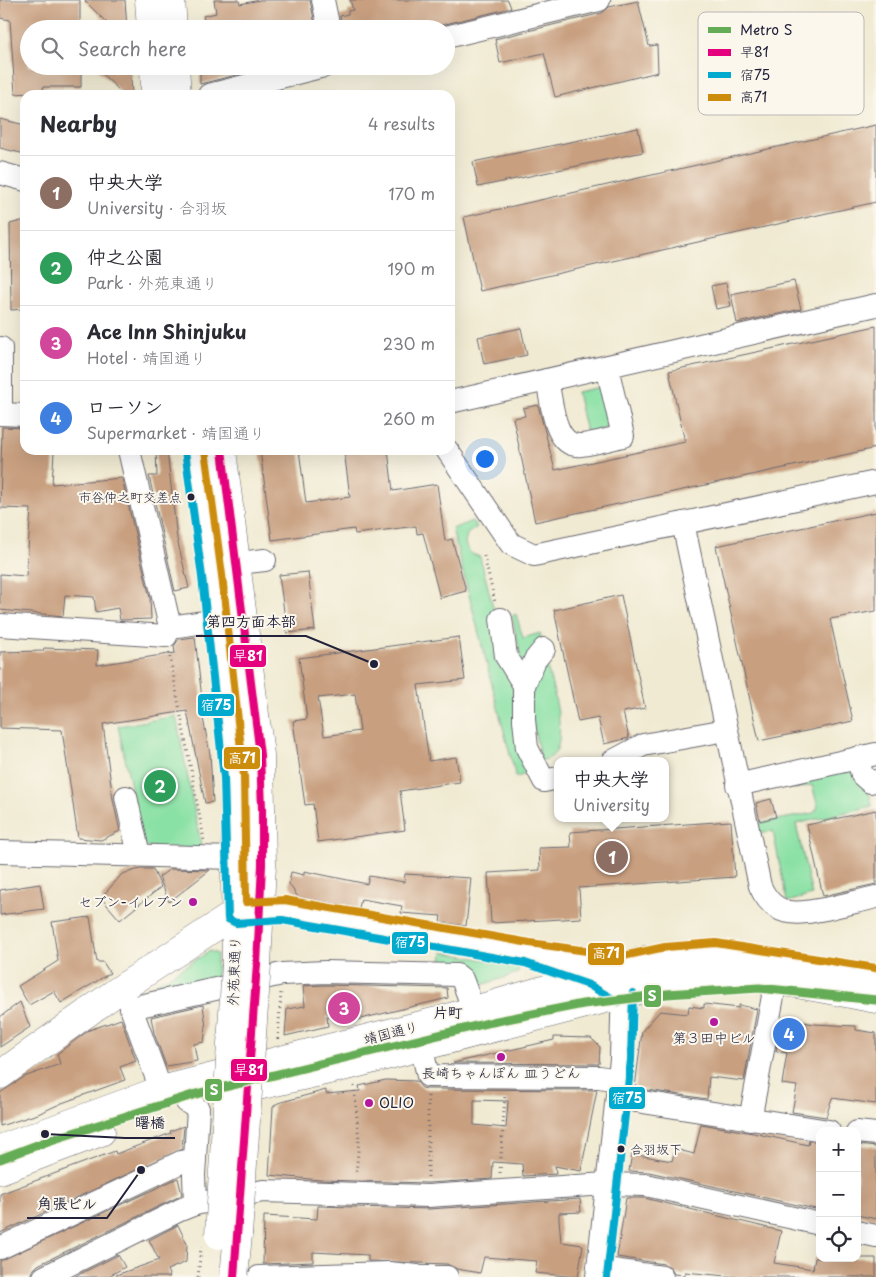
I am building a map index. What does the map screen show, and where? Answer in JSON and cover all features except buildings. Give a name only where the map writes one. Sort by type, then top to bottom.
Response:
[{"type":"main road","points":[[149,0],[150,20]]},
{"type":"main road","points":[[171,0],[172,20]]},
{"type":"main road","points":[[154,75],[155,90]]},
{"type":"main road","points":[[176,75],[177,90]]},
{"type":"main road","name":"外苑東通り","points":[[196,455],[224,565]]},
{"type":"main road","name":"外苑東通り","points":[[222,455],[224,565],[230,619],[235,858],[248,911]]},
{"type":"main road","name":"外苑東通り","points":[[215,1277],[246,965],[248,911],[262,818],[260,755],[230,619]]},
{"type":"main road","points":[[0,1075],[30,1052],[125,999],[248,911],[283,910],[528,953],[623,966]]},
{"type":"main road","points":[[528,953],[593,976],[623,994]]},
{"type":"main road","name":"靖国通り","points":[[0,1149],[161,1090],[474,1011],[623,966],[666,957],[716,953],[876,978]]},
{"type":"main road","points":[[525,997],[562,979],[567,970],[564,965]]},
{"type":"main road","name":"靖国通り","points":[[0,1170],[162,1108],[430,1045],[686,978],[709,975],[776,980],[876,999]]},
{"type":"main road","name":"外苑東通り","points":[[219,1238],[234,1277]]},
{"type":"street","points":[[323,0],[326,20]]},
{"type":"street","points":[[455,34],[519,9],[599,0]]},
{"type":"street","points":[[229,90],[288,75]]},
{"type":"street","points":[[0,173],[20,179]]},
{"type":"street","points":[[455,401],[876,305]]},
{"type":"street","points":[[1,348],[0,414],[20,416]]},
{"type":"street","points":[[547,380],[560,435],[563,440],[574,445],[589,444],[623,436],[607,367]]},
{"type":"street","points":[[129,455],[168,631]]},
{"type":"street","points":[[450,455],[511,544],[534,555],[876,482]]},
{"type":"street","points":[[683,523],[737,784],[760,886],[765,898],[775,907],[786,912],[801,914],[876,898]]},
{"type":"street","points":[[224,565],[265,560]]},
{"type":"street","points":[[0,625],[168,631],[230,619]]},
{"type":"street","points":[[501,619],[506,656],[524,685]]},
{"type":"street","points":[[544,649],[532,665],[524,685],[524,720],[527,748],[544,781],[554,779]]},
{"type":"street","points":[[620,757],[643,745],[726,730]]},
{"type":"street","points":[[737,784],[867,756],[865,779],[870,782],[876,781]]},
{"type":"street","points":[[126,797],[128,855]]},
{"type":"street","points":[[0,852],[235,858]]},
{"type":"street","points":[[623,966],[618,1089],[606,1184],[598,1273],[662,1277]]},
{"type":"street","points":[[161,1090],[125,999],[282,974],[363,972],[457,975],[462,979],[474,1011]]},
{"type":"street","points":[[750,1120],[776,980]]},
{"type":"street","points":[[430,1045],[423,1054],[428,1076],[599,1077],[618,1089],[750,1120],[816,1129]]},
{"type":"street","points":[[0,1063],[30,1052]]},
{"type":"street","points":[[187,1102],[198,1109],[195,1204]]},
{"type":"street","points":[[861,1132],[876,1134]]},
{"type":"street","points":[[2,1242],[180,1162],[195,1160]]},
{"type":"street","points":[[44,1277],[195,1204],[264,1191],[428,1196],[498,1193],[606,1184],[646,1185],[816,1223]]},
{"type":"street","points":[[861,1233],[876,1236]]},
{"type":"street","points":[[259,1277],[389,1273],[447,1277]]},
{"type":"path","points":[[484,556],[494,600],[501,619]]},
{"type":"path","points":[[168,631],[208,858]]},
{"type":"path","points":[[278,1043],[282,974]]},
{"type":"path","points":[[428,1076],[428,1196]]},
{"type":"path","points":[[498,1193],[506,1077]]},
{"type":"path","points":[[353,1078],[359,1140],[355,1193]]},
{"type":"path","points":[[198,1277],[219,1238]]},
{"type":"green space","points":[[606,386],[615,426],[586,433],[577,392]]},
{"type":"green space","points":[[472,521],[477,527],[467,534],[465,544],[470,553],[480,557],[511,675],[528,772],[516,778],[452,529]]},
{"type":"green space","points":[[516,614],[523,638],[540,633],[543,644],[527,666],[514,655],[520,652],[512,616]]},
{"type":"green space","points":[[544,654],[557,708],[559,737],[557,748],[552,756],[541,761],[529,705]]},
{"type":"green space","points":[[176,716],[201,845],[196,849],[144,847],[118,726]]},
{"type":"green space","points":[[854,769],[868,788],[872,806],[796,824],[812,895],[787,902],[773,831],[757,834],[755,824],[814,813],[818,807],[812,785],[795,789],[793,782]]},
{"type":"green space","points":[[210,951],[217,954],[216,980],[140,998],[137,995]]},
{"type":"green space","points":[[443,952],[518,966],[518,973],[476,987],[463,967],[442,963]]},
{"type":"metro line","name":"S","points":[[0,1159],[48,1141],[196,1094],[492,1022],[583,1004],[667,994],[759,988],[876,1000]]},
{"type":"transit line","name":"宿75","points":[[186,455],[202,577],[224,778],[228,919],[236,923],[282,920],[525,963],[589,985],[618,1002]]},
{"type":"transit line","name":"高71","points":[[206,455],[222,575],[244,776],[246,902],[285,900],[530,943],[623,956],[665,947],[716,943],[876,968]]},
{"type":"transit line","name":"早81","points":[[223,455],[260,755],[262,809],[262,865],[257,964],[234,1277]]},
{"type":"transit line","name":"宿75","points":[[607,1277],[631,1060],[633,993]]},
{"type":"place","name":"市谷仲之町交差点","points":[[191,497]]},
{"type":"place","name":"第四方面本部","points":[[374,664]]},
{"type":"place","name":"仲之公園","points":[[160,786]]},
{"type":"place","name":"中央大学","points":[[612,857]]},
{"type":"place","name":"セブン-イレブン","points":[[193,902]]},
{"type":"place","name":"Ace Inn Shinjuku","points":[[344,1008]]},
{"type":"place","name":"第３田中ビル","points":[[714,1022]]},
{"type":"place","name":"ローソン","points":[[789,1034]]},
{"type":"place","name":"長崎ちゃんぽん 皿うどん","points":[[501,1057]]},
{"type":"place","name":"OLIO","points":[[369,1103]]},
{"type":"place","name":"曙橋","points":[[45,1134]]},
{"type":"place","name":"合羽坂下","points":[[621,1149]]},
{"type":"place","name":"角張ビル","points":[[141,1170]]},
{"type":"district","name":"片町","points":[[448,1013]]}]
